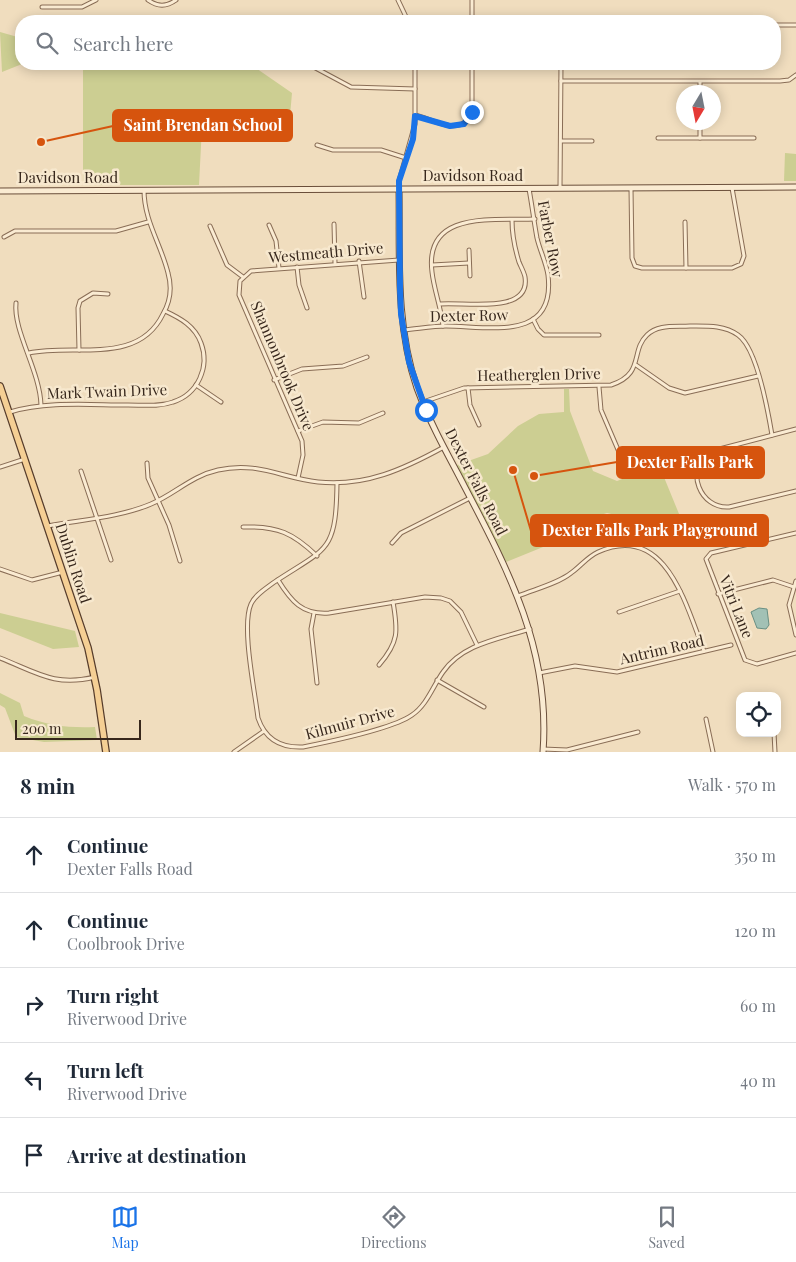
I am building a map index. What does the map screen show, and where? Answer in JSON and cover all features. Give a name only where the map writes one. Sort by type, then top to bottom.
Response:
[{"type":"main road","name":"Davidson Road","points":[[0,191],[796,187]]},
{"type":"main road","name":"Dexter Falls Road","points":[[399,189],[403,330],[413,375],[444,447],[518,596],[530,630],[540,673],[543,704],[543,751]]},
{"type":"main road","name":"Dublin Road","points":[[0,386],[88,648],[95,677],[106,752]]},
{"type":"street","points":[[42,7],[82,7],[96,0]]},
{"type":"street","points":[[148,0],[159,6],[169,5],[176,0]]},
{"type":"street","points":[[398,0],[405,15]]},
{"type":"street","points":[[472,0],[472,15]]},
{"type":"street","points":[[781,25],[796,25]]},
{"type":"street","points":[[319,70],[351,87],[415,88]]},
{"type":"street","points":[[399,189],[399,181],[414,132],[414,70]]},
{"type":"street","points":[[415,116],[450,126],[457,126],[467,121],[472,108],[472,70]]},
{"type":"street","points":[[560,70],[560,189]]},
{"type":"street","points":[[561,81],[780,81],[795,76]]},
{"type":"street","points":[[700,130],[700,138]]},
{"type":"street","points":[[658,138],[754,138]]},
{"type":"street","points":[[561,141],[592,141]]},
{"type":"street","points":[[318,145],[333,150],[381,150],[406,158]]},
{"type":"street","points":[[631,188],[634,264],[642,268],[732,268],[740,265],[744,256],[732,188]]},
{"type":"street","name":"Farber Row","points":[[529,189],[537,239],[545,260],[549,289],[544,305],[533,319]]},
{"type":"street","points":[[29,353],[50,350],[108,349],[131,345],[147,336],[165,311],[170,290],[168,272],[148,222],[144,190]]},
{"type":"street","points":[[443,326],[432,272],[436,245],[442,236],[454,225],[473,220],[534,218]]},
{"type":"street","points":[[440,304],[507,303],[519,296],[525,279],[515,247],[512,220]]},
{"type":"street","points":[[4,237],[15,231],[123,230],[148,222]]},
{"type":"street","points":[[685,222],[686,268]]},
{"type":"street","points":[[334,224],[335,263]]},
{"type":"street","points":[[270,225],[276,241],[279,268]]},
{"type":"street","points":[[210,226],[227,266],[242,278]]},
{"type":"street","points":[[469,250],[470,276]]},
{"type":"street","name":"Westmeath Drive","points":[[242,278],[247,273],[255,270],[359,261],[400,260]]},
{"type":"street","points":[[359,261],[364,298]]},
{"type":"street","points":[[432,265],[469,263]]},
{"type":"street","points":[[298,267],[299,285],[307,308]]},
{"type":"street","name":"Shannonbrook Drive","points":[[242,278],[238,287],[239,295],[274,380],[298,431],[303,455],[298,478]]},
{"type":"street","points":[[78,350],[78,308],[80,301],[93,294],[108,294]]},
{"type":"street","points":[[16,303],[16,316],[39,384],[41,406]]},
{"type":"street","points":[[165,311],[188,324],[200,341],[204,366],[196,385],[221,402]]},
{"type":"street","points":[[533,319],[538,329],[544,335],[599,335]]},
{"type":"street","name":"Dexter Row","points":[[403,330],[443,326],[511,328],[533,319]]},
{"type":"street","name":"Heatherglen Drive","points":[[423,402],[446,392],[468,388],[599,387],[620,382],[636,365],[645,337],[661,327],[723,328],[743,339],[748,346],[758,376]]},
{"type":"street","points":[[274,380],[302,369],[343,366],[367,357]]},
{"type":"street","points":[[636,365],[669,388],[685,393],[758,376],[766,402],[772,435]]},
{"type":"street","name":"Mark Twain Drive","points":[[9,412],[41,406],[163,405],[185,397],[196,385]]},
{"type":"street","points":[[599,387],[602,410],[618,452]]},
{"type":"street","points":[[468,388],[470,404],[479,426]]},
{"type":"street","points":[[298,431],[324,422],[359,423],[383,413]]},
{"type":"street","points":[[796,429],[714,449],[702,456],[696,468],[696,475],[703,494],[713,505],[724,507],[796,491]]},
{"type":"street","points":[[47,526],[141,508],[157,501],[184,484],[218,470],[238,467],[262,468],[318,482],[355,482],[383,476],[444,447]]},
{"type":"street","points":[[0,467],[25,459]]},
{"type":"street","points":[[147,464],[148,478],[169,525],[180,561]]},
{"type":"street","points":[[81,471],[111,560]]},
{"type":"street","points":[[234,752],[264,731],[258,718],[247,621],[254,599],[278,580],[317,556],[327,544],[333,532],[336,517],[337,483]]},
{"type":"street","points":[[392,543],[402,533],[470,498]]},
{"type":"street","points":[[243,527],[256,527],[289,534],[303,542],[317,556]]},
{"type":"street","name":"Vitri Lane","points":[[796,533],[711,554],[706,559],[745,660],[757,664],[796,653]]},
{"type":"street","points":[[518,596],[572,573],[595,553],[622,546],[642,550],[657,558],[670,572],[680,591],[704,651]]},
{"type":"street","points":[[0,569],[32,580],[46,578],[63,572]]},
{"type":"street","points":[[278,580],[295,604],[314,613],[329,613],[430,596],[450,601],[466,618],[476,645]]},
{"type":"street","points":[[718,594],[774,580],[794,588]]},
{"type":"street","points":[[796,581],[789,605],[796,635]]},
{"type":"street","points":[[619,612],[680,591]]},
{"type":"street","points":[[379,665],[392,649],[396,637],[397,627],[393,602]]},
{"type":"street","points":[[314,613],[311,628],[317,683]]},
{"type":"street","name":"Kilmuir Drive","points":[[264,731],[278,743],[298,747],[395,724],[419,709],[437,680],[453,660],[476,645],[530,630]]},
{"type":"street","name":"Antrim Road","points":[[540,673],[575,666],[616,672],[731,644]]},
{"type":"street","points":[[0,658],[54,680],[71,682],[95,677]]},
{"type":"street","points":[[437,680],[484,707]]},
{"type":"street","points":[[706,719],[713,752]]},
{"type":"street","points":[[543,751],[567,750],[638,732]]},
{"type":"street","points":[[774,737],[775,752]]},
{"type":"green space","points":[[0,32],[15,36],[15,67],[2,72]]},
{"type":"green space","points":[[83,70],[259,70],[292,93],[289,127],[202,126],[199,185],[83,185]]},
{"type":"green space","points":[[785,153],[796,154],[796,181],[784,181]]},
{"type":"green space","points":[[564,389],[569,389],[570,411],[593,471],[617,481],[659,465],[686,531],[607,513],[585,520],[548,545],[506,562],[457,465],[488,454],[518,426],[539,414],[564,412]]},
{"type":"green space","points":[[0,613],[75,631],[79,647],[53,649],[0,628]]},
{"type":"green space","points":[[0,693],[20,703],[24,716],[59,726],[95,727],[97,740],[44,742],[16,737],[5,708],[0,705]]},
{"type":"shaded area","points":[[759,608],[767,609],[769,625],[766,629],[757,628],[751,612]]},
{"type":"place","name":"Saint Brendan School","points":[[41,142]]},
{"type":"place","name":"Dexter Falls Park Playground","points":[[513,470]]},
{"type":"place","name":"Dexter Falls Park","points":[[534,476]]},
{"type":"route","points":[[426,410],[409,362],[401,314],[399,181],[413,139],[416,124],[415,116],[450,126],[457,126],[464,124],[472,112]]}]
